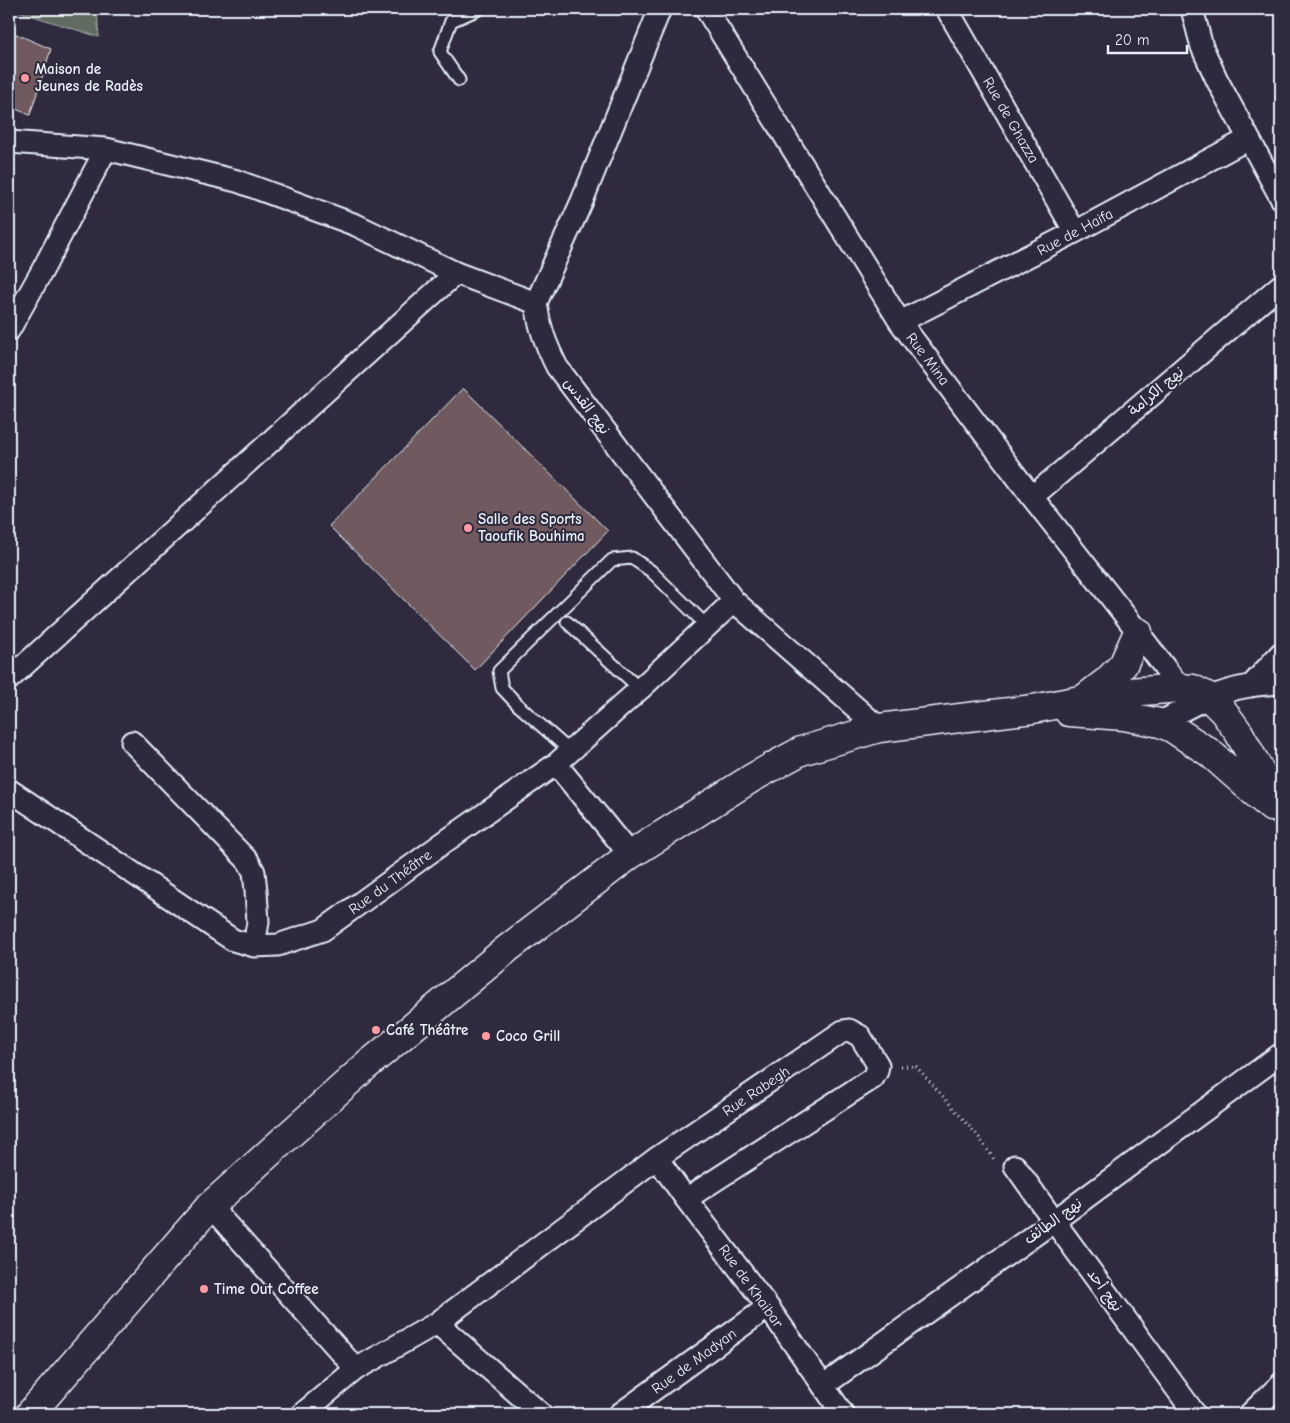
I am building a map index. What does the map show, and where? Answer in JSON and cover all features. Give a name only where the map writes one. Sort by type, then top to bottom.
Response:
[{"type":"main road","points":[[1085,699],[1108,681],[1123,665],[1138,632]]},
{"type":"main road","points":[[30,1414],[210,1206],[366,1066],[507,949],[630,854],[752,778],[801,751],[879,728],[1032,709],[1117,693],[1180,688],[1193,689],[1209,697],[1239,733],[1281,810]]},
{"type":"main road","points":[[1032,709],[1124,716],[1160,723],[1172,728],[1210,753],[1281,817]]},
{"type":"street","points":[[9,142],[106,149],[237,181],[356,225],[456,273],[536,303],[590,183],[660,9]]},
{"type":"street","name":"Rue Mina","points":[[706,9],[900,322],[1180,688]]},
{"type":"street","name":"Rue de Ghazza","points":[[947,9],[1075,232]]},
{"type":"street","points":[[1192,9],[1202,47],[1216,80],[1281,198]]},
{"type":"street","name":"Rue de Haifa","points":[[900,322],[1075,232],[1248,139]]},
{"type":"street","points":[[9,330],[106,149]]},
{"type":"street","points":[[9,679],[456,273]]},
{"type":"street","name":"نهج الكرامة","points":[[1032,497],[1281,285]]},
{"type":"street","name":"نهج القدس","points":[[536,303],[538,320],[546,344],[557,367],[734,600],[879,728]]},
{"type":"street","name":"Rue du Théâtre","points":[[9,790],[233,940],[254,946],[278,945],[323,930],[563,758],[640,689],[734,600]]},
{"type":"street","points":[[1251,686],[1281,653]]},
{"type":"street","points":[[1160,723],[1209,697],[1251,686],[1281,683]]},
{"type":"street","points":[[132,742],[248,861],[254,872],[256,891],[258,922],[254,946]]},
{"type":"street","points":[[563,758],[630,854]]},
{"type":"street","name":"Rue Rabegh","points":[[302,1414],[356,1369],[437,1323],[657,1158],[843,1031],[849,1030],[860,1036],[878,1065]]},
{"type":"street","name":"نهج الطائف","points":[[823,1386],[1054,1221],[1281,1054]]},
{"type":"street","points":[[686,1199],[873,1078],[878,1065]]},
{"type":"street","name":"Rue de Khaibar","points":[[657,1158],[768,1307],[843,1414]]},
{"type":"street","name":"نهج أحد","points":[[1015,1166],[1195,1414]]},
{"type":"street","points":[[210,1206],[356,1369]]},
{"type":"street","name":"Rue de Madyan","points":[[620,1414],[768,1307]]},
{"type":"street","points":[[437,1323],[541,1414]]},
{"type":"street","points":[[1250,1414],[1281,1384]]},
{"type":"lane","points":[[459,80],[440,52],[451,21],[479,9]]},
{"type":"lane","points":[[563,758],[502,688],[499,671],[612,560],[632,558],[650,571],[707,626]]},
{"type":"lane","points":[[567,622],[640,689]]},
{"type":"path","points":[[878,1065],[916,1066],[978,1136],[995,1161],[1015,1166]]},
{"type":"green space","points":[[11,9],[97,9],[99,37]]},
{"type":"building","name":"Maison de Jeunes de Radès","points":[[9,31],[51,49],[30,115],[9,106]]},
{"type":"building","name":"Salle des Sports Taoufik Bouhima","points":[[463,388],[608,531],[475,670],[329,526]]},
{"type":"place","name":"Maison de Jeunes de Radès","points":[[25,78]]},
{"type":"place","name":"Salle des Sports Taoufik Bouhima","points":[[468,528]]},
{"type":"place","name":"Café Théâtre","points":[[376,1030]]},
{"type":"place","name":"Coco Grill","points":[[486,1036]]},
{"type":"place","name":"Time Out Coffee","points":[[204,1289]]}]
